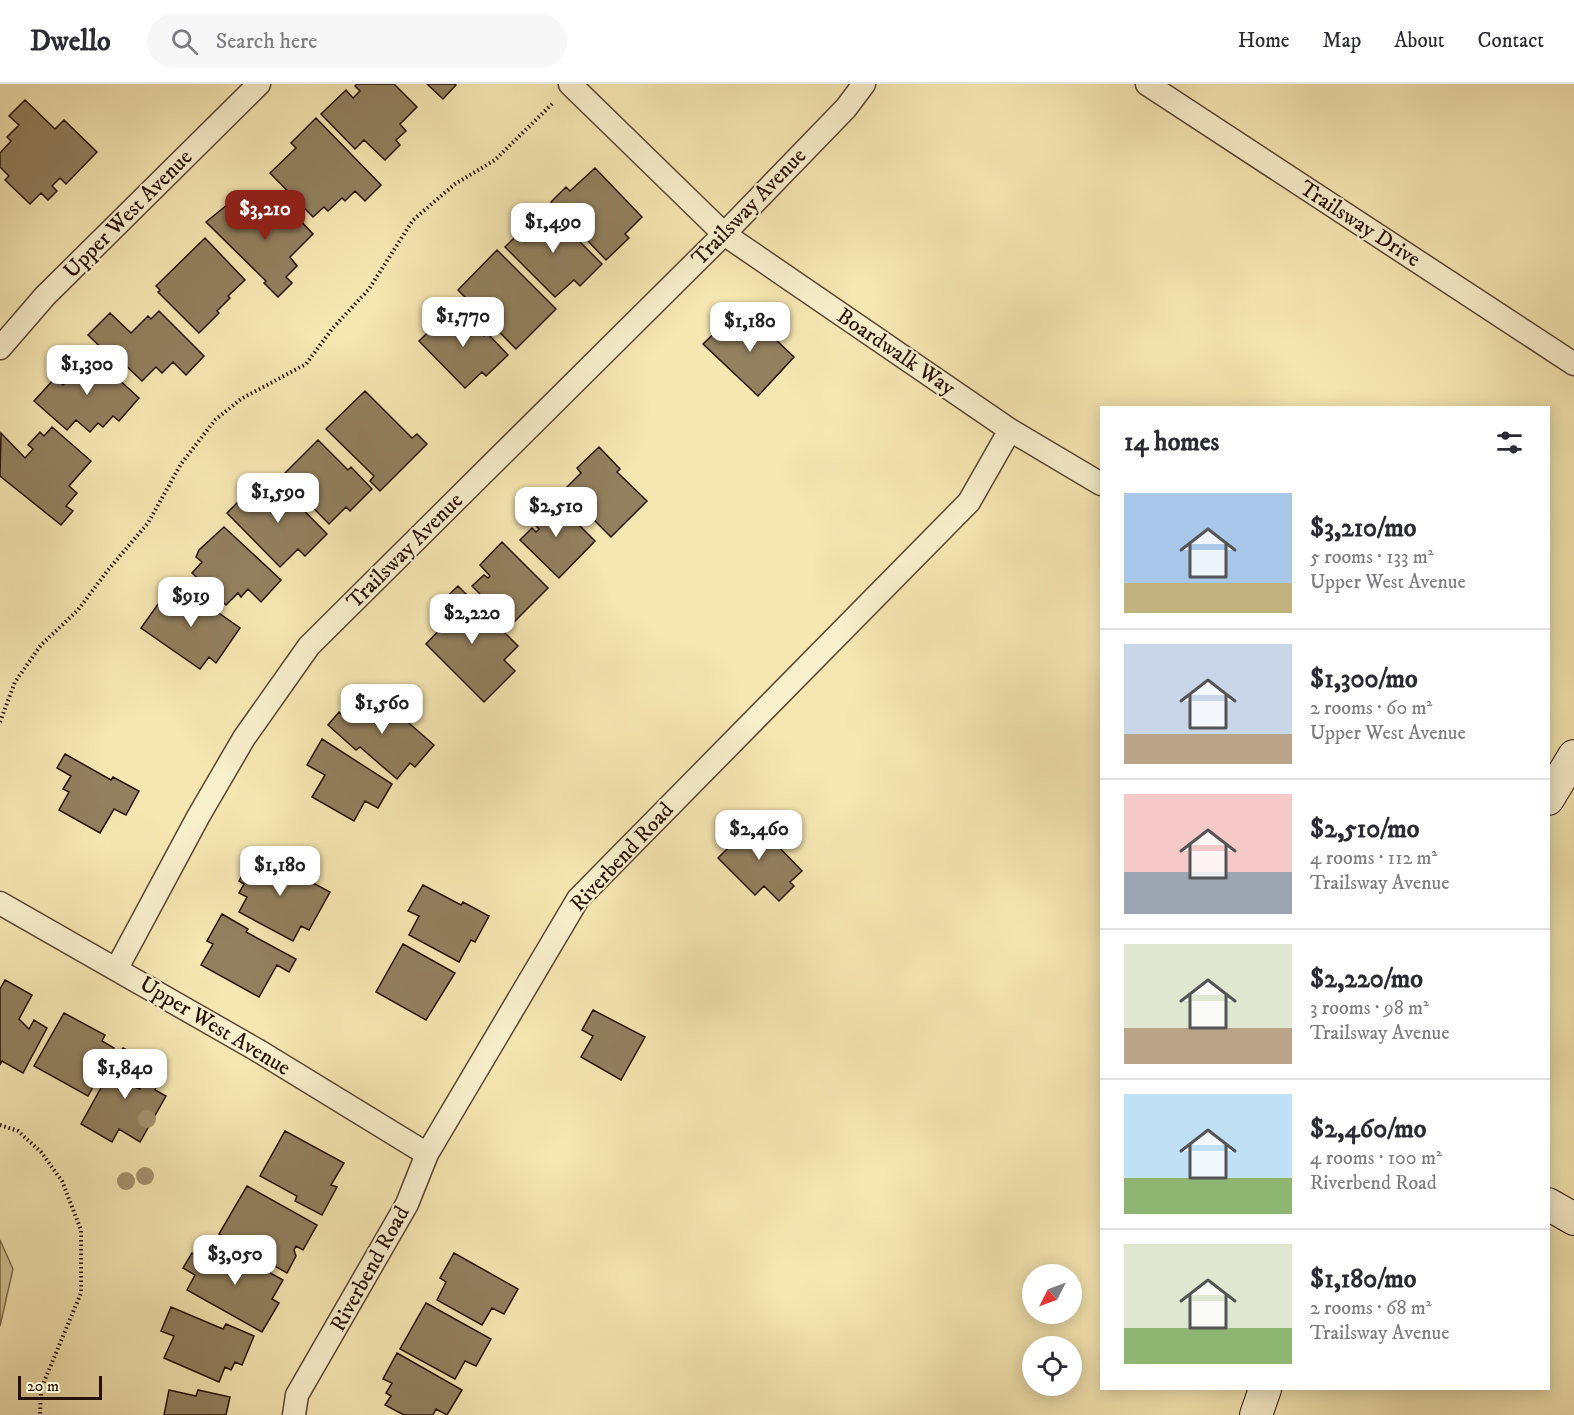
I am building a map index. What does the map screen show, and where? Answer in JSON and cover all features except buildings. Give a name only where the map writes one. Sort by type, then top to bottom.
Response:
[{"type":"street","name":"Upper West Avenue","points":[[0,348],[45,296],[259,84]]},
{"type":"street","name":"Boardwalk Way","points":[[570,84],[724,234],[1010,430],[1100,483]]},
{"type":"street","name":"Trailsway Avenue","points":[[117,968],[198,817],[244,738],[309,646],[724,234],[846,108],[864,84]]},
{"type":"street","name":"Trailsway Drive","points":[[1147,84],[1574,364]]},
{"type":"street","name":"Riverbend Road","points":[[294,1415],[297,1395],[407,1204],[427,1154],[578,899],[969,502],[1010,430]]},
{"type":"street","points":[[1550,791],[1574,756]]},
{"type":"street","name":"Upper West Avenue","points":[[0,903],[117,968],[427,1154]]},
{"type":"street","points":[[1550,1205],[1574,1219]]},
{"type":"street","points":[[1256,1415],[1265,1390]]},
{"type":"path","points":[[0,722],[15,682],[41,645],[78,610],[148,523],[181,464],[215,420],[241,399],[306,364],[332,329],[369,288],[413,220],[455,184],[495,160],[570,84]]},
{"type":"path","points":[[0,1125],[18,1131],[41,1152],[62,1181],[81,1230],[81,1293],[41,1389],[40,1415]]},
{"type":"shaded area","points":[[0,1240],[13,1269],[0,1326]]}]
